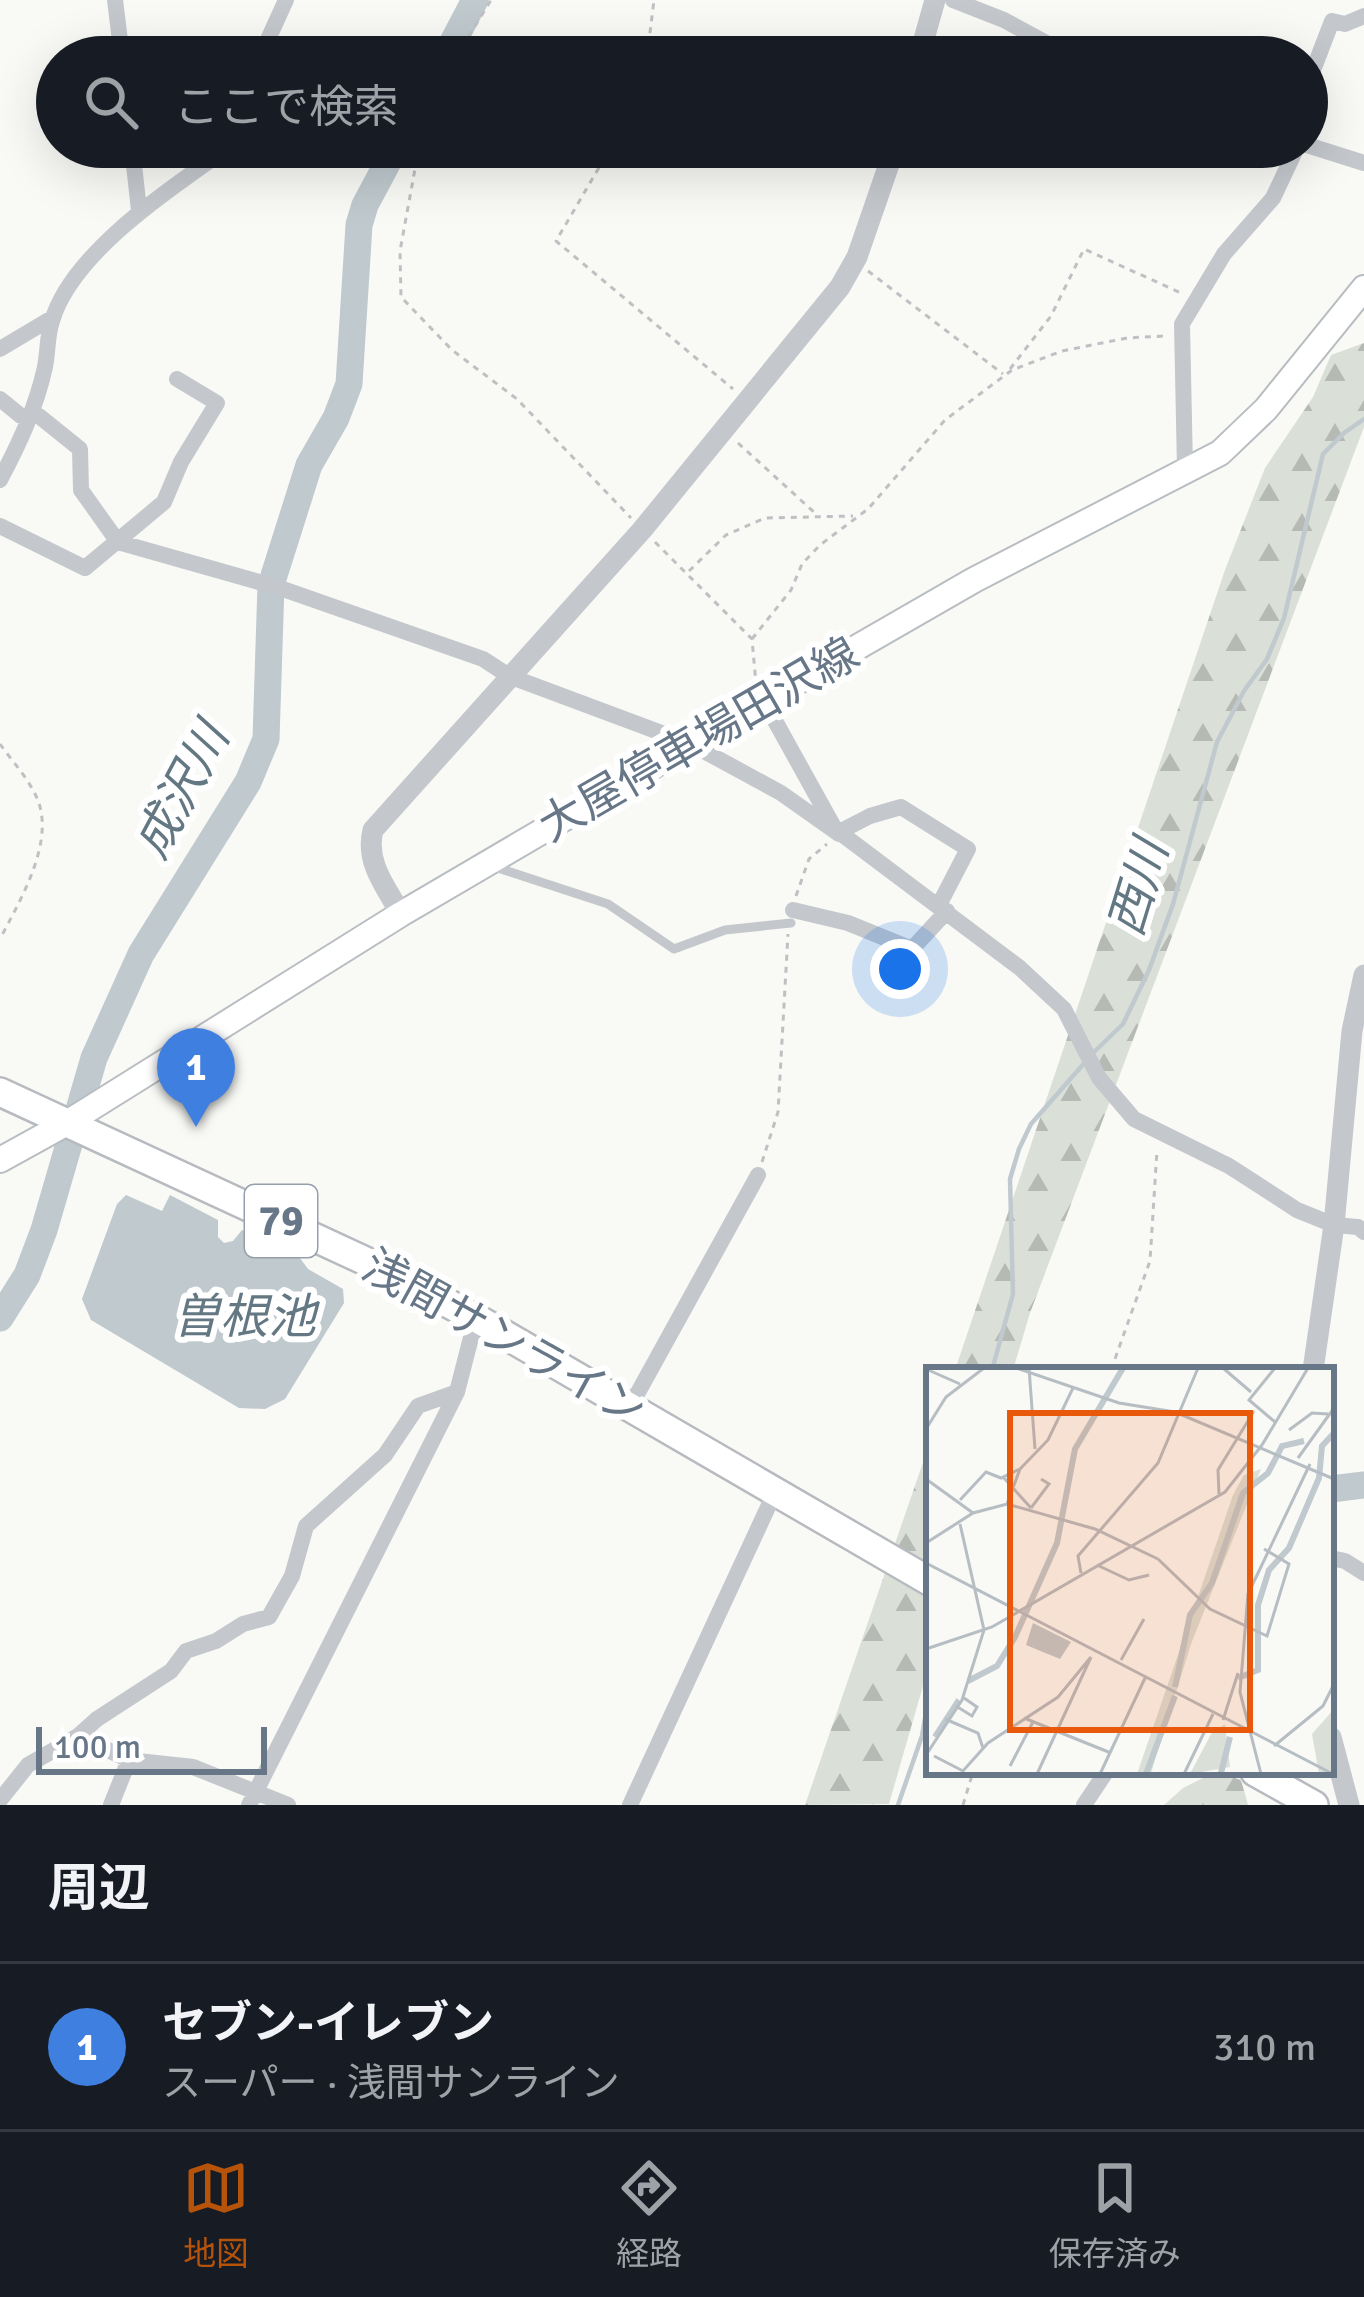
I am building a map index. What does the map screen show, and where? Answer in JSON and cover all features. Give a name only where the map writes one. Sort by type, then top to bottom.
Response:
[{"type":"main road","name":"大屋停車場田沢線","points":[[0,1160],[80,1121],[401,914],[764,701],[974,580],[1220,453],[1266,409],[1364,288]]},
{"type":"main road","name":"浅間サンライン","points":[[0,1092],[80,1121],[476,1318],[926,1579]]},
{"type":"main road","points":[[1260,1775],[1314,1805]]},
{"type":"street","points":[[115,0],[119,36]]},
{"type":"street","points":[[270,36],[286,0]]},
{"type":"street","points":[[926,36],[935,0]]},
{"type":"street","points":[[953,0],[1033,36]]},
{"type":"street","points":[[1325,36],[1331,21],[1345,24],[1364,16]]},
{"type":"street","points":[[1328,152],[1364,163]]},
{"type":"street","points":[[134,168],[139,210]]},
{"type":"street","points":[[0,480],[31,417],[52,319],[84,267],[139,210],[199,168]]},
{"type":"street","points":[[401,914],[368,849],[373,830],[642,530],[840,287],[855,260],[888,168]]},
{"type":"street","points":[[1185,469],[1182,324],[1224,254],[1273,198],[1287,168]]},
{"type":"street","points":[[0,349],[52,319]]},
{"type":"street","points":[[0,526],[85,568],[118,542],[164,502],[181,462],[217,404],[177,379]]},
{"type":"street","points":[[0,399],[22,416],[39,416],[80,449],[81,490],[118,542],[280,588],[484,659],[509,676],[691,744],[781,793],[1020,968],[1064,1009],[1099,1078],[1134,1119],[1229,1166],[1297,1210],[1364,1232]]},
{"type":"street","points":[[764,701],[839,833]]},
{"type":"street","points":[[792,916],[848,923],[912,949],[943,908],[968,849],[901,807],[870,816],[839,833]]},
{"type":"street","points":[[1312,1367],[1334,1225],[1352,1031],[1364,975]]},
{"type":"street","points":[[630,1407],[758,1175]]},
{"type":"street","points":[[253,1798],[458,1392],[476,1318]]},
{"type":"street","points":[[0,1800],[28,1765],[171,1671],[186,1651],[269,1617],[292,1576],[306,1526],[386,1455],[418,1406],[458,1392]]},
{"type":"street","points":[[630,1805],[775,1492]]},
{"type":"street","points":[[1334,1559],[1364,1573]]},
{"type":"street","points":[[78,1736],[129,1760],[194,1767],[253,1798],[288,1805]]},
{"type":"street","points":[[1334,1748],[1349,1805]]},
{"type":"street","points":[[111,1805],[129,1760]]},
{"type":"street","points":[[1084,1805],[1104,1775]]},
{"type":"lane","points":[[487,865],[608,904],[674,949],[725,930],[792,916]]},
{"type":"path","points":[[469,36],[491,0]]},
{"type":"path","points":[[650,36],[654,0]]},
{"type":"path","points":[[415,168],[400,251],[400,297],[452,350],[517,399],[752,639],[756,686],[764,701]]},
{"type":"path","points":[[599,168],[556,241],[748,402]]},
{"type":"path","points":[[1005,375],[1051,316],[1084,249],[1196,300]]},
{"type":"path","points":[[855,260],[1005,375]]},
{"type":"path","points":[[688,573],[727,535],[765,518],[854,516],[868,509],[945,420],[1005,375],[1062,351],[1126,338],[1183,335]]},
{"type":"path","points":[[723,430],[818,515]]},
{"type":"path","points":[[752,639],[791,590],[802,564],[820,544],[846,529],[854,516]]},
{"type":"path","points":[[0,744],[30,785],[41,810],[40,840],[29,877],[0,940]]},
{"type":"path","points":[[758,1175],[778,1112],[792,916],[809,859],[839,833]]},
{"type":"path","points":[[1112,1367],[1150,1262],[1158,1131]]},
{"type":"path","points":[[963,1805],[972,1775]]},
{"type":"green space","points":[[1364,343],[1364,427],[1030,1313],[1014,1367],[956,1367],[1225,570],[1265,468],[1313,397],[1331,355]]},
{"type":"green space","points":[[926,1454],[926,1675],[889,1804],[805,1805]]},
{"type":"green space","points":[[1209,1775],[1225,1775],[1241,1780],[1248,1805],[1164,1805],[1183,1788]]},
{"type":"water","name":"曽根池","points":[[126,1195],[162,1211],[170,1195],[218,1220],[218,1237],[224,1243],[248,1231],[297,1254],[308,1269],[343,1289],[344,1303],[285,1399],[265,1409],[239,1408],[91,1320],[82,1299],[117,1204]]},
{"type":"waterway","name":"成沢川","points":[[456,36],[475,0]]},
{"type":"waterway","name":"成沢川","points":[[0,1318],[27,1275],[94,1058],[141,954],[248,782],[266,739],[271,585],[309,465],[349,384],[359,225],[385,168]]},
{"type":"waterway","name":"西川","points":[[1094,1052],[1123,1024],[1149,970],[1173,904],[1217,742],[1267,659],[1284,618],[1323,454],[1364,419]]},
{"type":"waterway","name":"西川","points":[[993,1367],[1013,1294],[1010,1179],[1019,1149],[1031,1124],[1087,1060]]},
{"type":"waterway","points":[[1334,1489],[1364,1485]]},
{"type":"waterway","name":"西川","points":[[898,1805],[926,1713]]},
{"type":"place","name":"セブン-イレブン","points":[[196,1127]]}]
